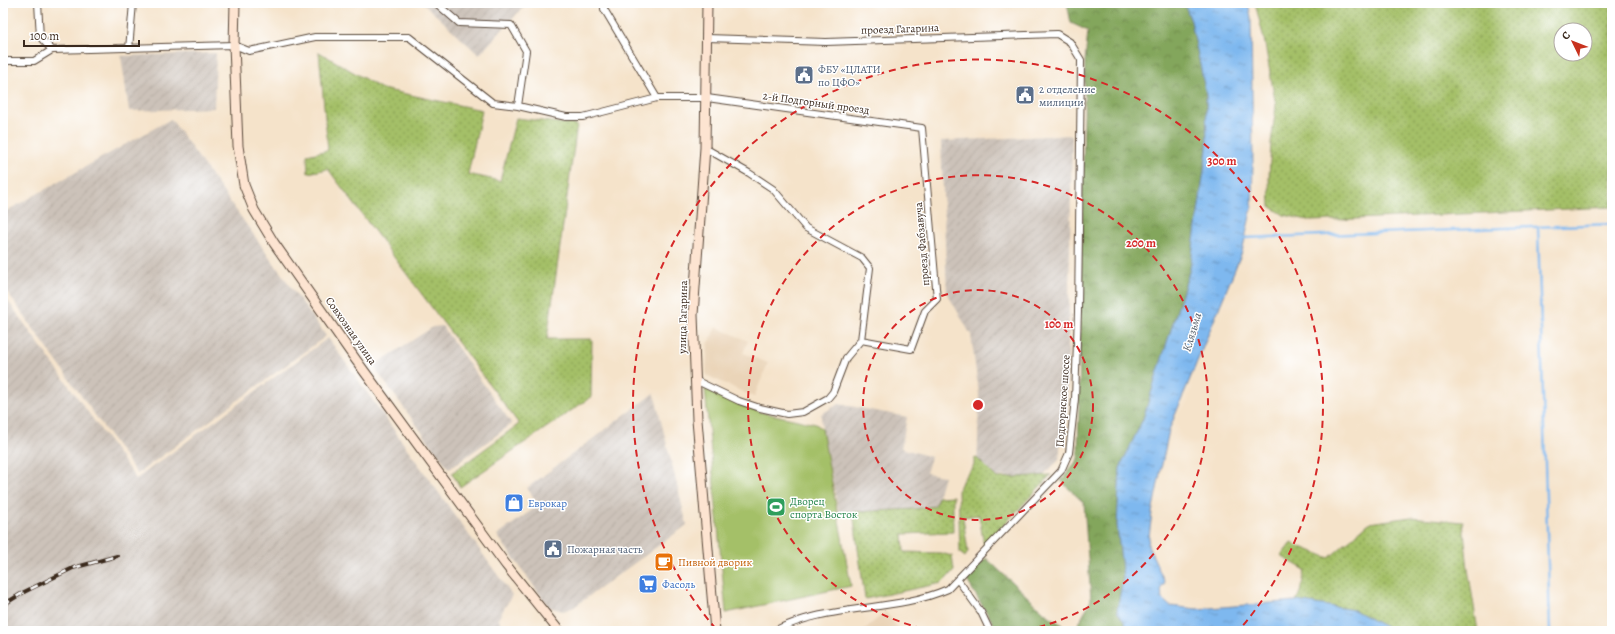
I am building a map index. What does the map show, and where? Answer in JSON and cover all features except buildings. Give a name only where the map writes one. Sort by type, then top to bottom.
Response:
[{"type":"street","points":[[3,61],[34,61],[52,50],[40,36],[38,3]]},
{"type":"street","points":[[129,49],[133,3]]},
{"type":"street","name":"Совхозная улица","points":[[235,3],[234,45],[238,146],[244,186],[254,210],[274,243],[356,360],[506,565],[559,631]]},
{"type":"street","points":[[436,3],[459,23],[511,25],[526,51],[518,106]]},
{"type":"street","points":[[604,3],[604,9],[657,98]]},
{"type":"street","name":"улица Гагарина","points":[[707,3],[707,98],[705,148],[693,315],[695,380],[716,629]]},
{"type":"street","name":"проезд Гагарина","points":[[707,38],[826,42],[1057,34],[1070,42],[1081,60]]},
{"type":"street","name":"2-й Подгорный проезд","points":[[52,50],[234,45],[249,51],[315,37],[409,37],[493,103],[518,106],[566,117],[583,117],[657,98],[707,98],[922,128]]},
{"type":"street","name":"Подгорнское шоссе","points":[[774,631],[802,619],[833,612],[932,596],[948,589],[1061,470],[1069,452],[1075,399],[1078,312],[1081,60]]},
{"type":"street","name":"проезд Фабзавуча","points":[[861,340],[911,349],[925,311],[937,299],[922,128]]},
{"type":"street","points":[[695,380],[739,401],[760,408],[787,414],[803,412],[828,398],[833,392],[846,358],[861,340],[870,268],[862,258],[806,228],[773,189],[749,173],[705,148]]},
{"type":"street","points":[[958,580],[981,612],[990,631]]},
{"type":"shaded area","points":[[423,3],[527,3],[479,55]]},
{"type":"shaded area","points":[[216,53],[214,108],[129,111],[121,56]]},
{"type":"shaded area","points":[[171,119],[326,336],[137,474],[3,286],[3,213]]},
{"type":"shaded area","points":[[1072,135],[1067,412],[1063,418],[1059,460],[1036,482],[1004,476],[977,480],[979,394],[971,335],[947,293],[941,141]]},
{"type":"shaded area","points":[[3,294],[136,479],[328,338],[512,595],[498,619],[507,631],[3,631]]},
{"type":"shaded area","points":[[442,326],[512,424],[449,469],[376,370],[376,364],[433,327]]},
{"type":"shaded area","points":[[716,327],[748,341],[743,353],[768,363],[754,397],[706,375],[708,345]]},
{"type":"shaded area","points":[[654,393],[687,525],[574,607],[563,611],[549,607],[497,535],[539,505],[527,488]]},
{"type":"shaded area","points":[[839,404],[907,417],[901,448],[931,457],[926,473],[944,476],[935,506],[915,509],[839,513],[822,429],[821,414]]},
{"type":"shaded area","points":[[886,612],[900,631],[862,631]]},
{"type":"green space","points":[[1067,3],[1184,3],[1191,21],[1206,94],[1207,149],[1190,269],[1143,419],[1120,468],[1117,525],[1123,578],[1117,611],[1130,631],[1075,631],[1091,600],[1084,503],[1061,481],[1078,459],[1085,61],[1088,31],[1071,23]]},
{"type":"green space","points":[[1255,3],[1612,3],[1612,207],[1312,221],[1284,215],[1270,206],[1269,178],[1271,143],[1276,106],[1264,39]]},
{"type":"green space","points":[[319,52],[382,89],[482,110],[468,174],[500,181],[516,118],[577,125],[547,339],[592,339],[591,397],[460,487],[452,473],[519,424],[328,169],[308,173],[307,155],[328,150]]},
{"type":"green space","name":"Дворец спорта Восток","points":[[705,389],[760,412],[816,424],[822,429],[851,586],[726,613]]},
{"type":"green space","points":[[977,458],[997,478],[1051,475],[984,546],[979,515],[963,517],[968,552],[965,557],[960,553],[958,491],[963,479],[974,465],[974,459]]},
{"type":"green space","points":[[953,496],[953,532],[903,534],[904,552],[941,553],[952,556],[954,571],[942,583],[865,599],[853,512],[915,509],[935,506],[938,497]]},
{"type":"green space","points":[[1411,517],[1463,522],[1468,569],[1478,631],[1393,631],[1354,610],[1296,601],[1301,590],[1305,570],[1281,556],[1291,543],[1329,558],[1369,523]]},
{"type":"green space","points":[[986,558],[1045,613],[1071,631],[998,631],[966,579]]},
{"type":"water","name":"Клязьма","points":[[1184,3],[1248,3],[1251,17],[1253,162],[1252,207],[1242,252],[1169,430],[1152,513],[1148,545],[1165,583],[1161,588],[1162,599],[1170,606],[1197,609],[1296,601],[1354,610],[1393,631],[1130,631],[1117,611],[1123,578],[1117,525],[1120,468],[1143,419],[1190,269],[1207,149],[1206,94],[1191,21]]},
{"type":"waterway","points":[[1245,238],[1612,224]]},
{"type":"waterway","points":[[1538,227],[1550,631]]},
{"type":"railway","points":[[3,605],[24,592],[73,568],[117,556]]},
{"type":"place","name":"ФБУ «ЦЛАТИ по ЦФО»","points":[[804,75]]},
{"type":"place","name":"2 отделение милиции","points":[[1025,95]]},
{"type":"place","name":"Еврокар","points":[[514,503]]},
{"type":"place","name":"Дворец спорта Восток","points":[[776,507]]},
{"type":"place","name":"Пожарная часть","points":[[553,549]]},
{"type":"place","name":"Пивной дворик","points":[[664,562]]},
{"type":"place","name":"Фасоль","points":[[648,584]]}]
